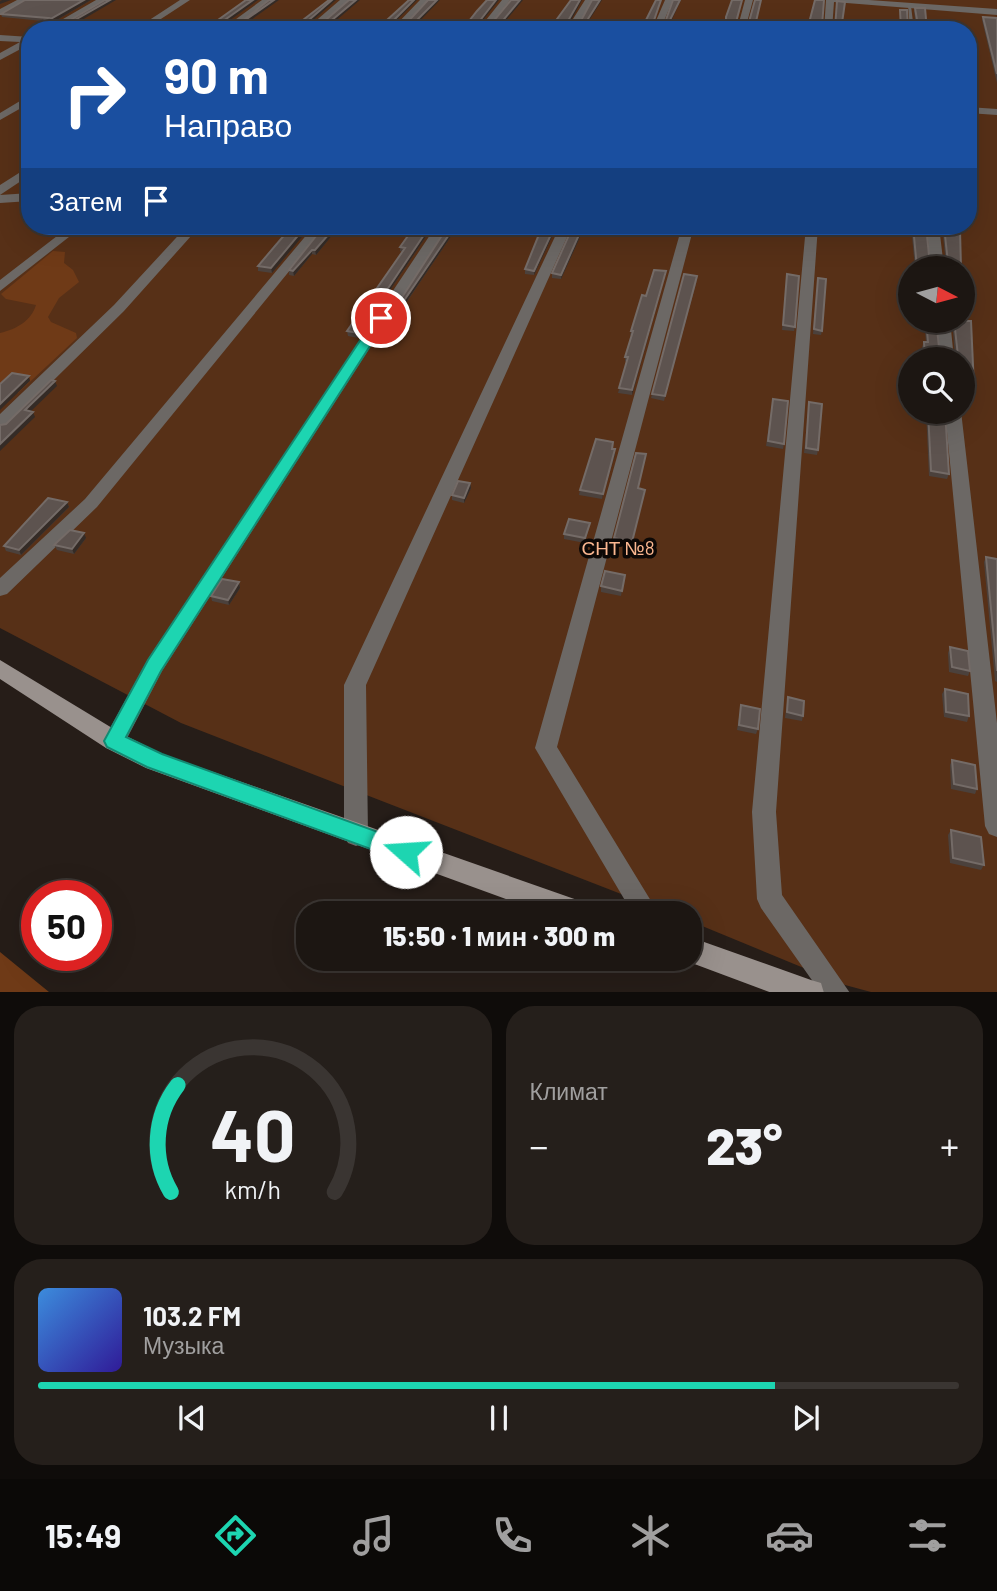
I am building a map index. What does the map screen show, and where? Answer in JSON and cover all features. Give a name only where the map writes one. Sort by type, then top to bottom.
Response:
[{"type":"main road","points":[[0,668],[114,741],[154,761],[546,901]]},
{"type":"main road","points":[[702,954],[811,992]]},
{"type":"street","points":[[0,12],[23,0]]},
{"type":"street","points":[[64,21],[102,0]]},
{"type":"street","points":[[152,21],[186,0]]},
{"type":"street","points":[[238,21],[267,0]]},
{"type":"street","points":[[320,21],[345,0]]},
{"type":"street","points":[[404,21],[425,0]]},
{"type":"street","points":[[489,21],[506,0]]},
{"type":"street","points":[[576,21],[589,0]]},
{"type":"street","points":[[660,21],[669,0]]},
{"type":"street","points":[[743,21],[749,0]]},
{"type":"street","points":[[829,21],[830,0]]},
{"type":"street","points":[[836,0],[916,4],[997,13]]},
{"type":"street","points":[[0,38],[21,39]]},
{"type":"street","points":[[0,57],[21,45]]},
{"type":"street","points":[[0,117],[21,104]]},
{"type":"street","points":[[977,111],[997,112]]},
{"type":"street","points":[[0,191],[21,176]]},
{"type":"street","points":[[0,199],[21,198]]},
{"type":"street","points":[[0,287],[65,235]]},
{"type":"street","points":[[0,424],[120,308],[186,235]]},
{"type":"street","points":[[0,589],[91,503],[313,235]]},
{"type":"street","points":[[114,741],[155,665],[436,235]]},
{"type":"street","points":[[356,835],[355,685],[562,235]]},
{"type":"street","points":[[639,901],[547,748],[686,235]]},
{"type":"street","points":[[811,235],[764,812],[770,899],[837,992]]},
{"type":"street","points":[[934,235],[936,256]]},
{"type":"street","points":[[954,424],[997,825]]},
{"type":"green space","name":"СНТ №8","points":[[0,0],[997,0],[997,992],[871,992],[845,985],[702,926],[702,901],[639,901],[181,723],[0,628]]},
{"type":"shaded area","points":[[53,251],[65,252],[64,263],[73,270],[79,282],[59,298],[48,317],[51,322],[76,333],[77,338],[18,393],[0,392],[0,333],[12,329],[31,316],[36,305],[6,299],[1,294]]},
{"type":"shaded area","points":[[0,952],[49,992],[0,992]]},
{"type":"building","points":[[25,0],[84,0],[47,21],[43,21],[48,18],[1,14]]},
{"type":"building","points":[[105,0],[110,0],[73,21],[69,21]]},
{"type":"building","points":[[246,0],[253,0],[223,21],[217,21]]},
{"type":"building","points":[[269,0],[274,0],[244,21],[242,21]]},
{"type":"building","points":[[329,0],[332,0],[308,21],[302,21]]},
{"type":"building","points":[[349,0],[356,0],[331,21],[324,21]]},
{"type":"building","points":[[409,0],[414,0],[393,21],[386,21]]},
{"type":"building","points":[[428,0],[437,0],[416,21],[408,21]]},
{"type":"building","points":[[487,0],[496,0],[480,21],[469,21]]},
{"type":"building","points":[[511,0],[520,0],[502,21],[494,21]]},
{"type":"building","points":[[571,0],[580,0],[568,21],[556,21]]},
{"type":"building","points":[[592,0],[600,0],[587,21],[581,21]]},
{"type":"building","points":[[656,0],[661,0],[654,21],[646,21]]},
{"type":"building","points":[[673,0],[680,0],[670,21],[666,21]]},
{"type":"building","points":[[732,0],[742,0],[736,21],[726,21]]},
{"type":"building","points":[[755,0],[761,0],[756,21],[749,21]]},
{"type":"building","points":[[815,0],[824,0],[822,21],[810,21]]},
{"type":"building","points":[[837,1],[845,2],[842,21],[836,21]]},
{"type":"building","points":[[915,8],[925,8],[926,21],[917,21]]},
{"type":"building","points":[[900,10],[907,10],[908,21],[901,21]]},
{"type":"building","points":[[983,17],[997,18],[997,74]]},
{"type":"building","points":[[284,235],[298,235],[271,268],[258,266]]},
{"type":"building","points":[[317,235],[328,235],[293,271],[289,270]]},
{"type":"building","points":[[409,235],[424,235],[358,333],[347,331],[405,248],[400,247]]},
{"type":"building","points":[[442,235],[449,235],[401,305],[404,306],[384,337],[377,336]]},
{"type":"building","points":[[539,235],[551,235],[534,271],[525,269]]},
{"type":"building","points":[[569,235],[579,235],[561,275],[552,273]]},
{"type":"building","points":[[914,235],[927,235],[929,256],[916,256]]},
{"type":"building","points":[[945,235],[960,235],[961,256],[947,256]]},
{"type":"building","points":[[654,270],[666,271],[632,390],[619,388],[628,357],[625,357],[631,331],[642,295],[646,296]]},
{"type":"building","points":[[684,274],[697,276],[665,396],[652,394]]},
{"type":"building","points":[[787,274],[799,276],[795,327],[783,325]]},
{"type":"building","points":[[818,278],[826,279],[822,331],[814,329]]},
{"type":"building","points":[[927,333],[937,333],[939,347],[924,347],[924,342],[928,342]]},
{"type":"building","points":[[955,333],[972,333],[972,347],[957,347]]},
{"type":"building","points":[[12,373],[29,376],[0,404],[0,384]]},
{"type":"building","points":[[51,380],[55,381],[25,410],[33,412],[0,444],[0,425],[6,424]]},
{"type":"building","points":[[773,399],[788,401],[784,444],[768,441]]},
{"type":"building","points":[[809,402],[822,404],[818,450],[806,448]]},
{"type":"building","points":[[929,424],[946,424],[949,474],[931,471]]},
{"type":"building","points":[[596,439],[613,442],[612,449],[615,449],[603,494],[580,490]]},
{"type":"building","points":[[636,453],[646,454],[638,488],[645,490],[632,542],[614,538]]},
{"type":"building","points":[[458,481],[470,483],[464,498],[452,495]]},
{"type":"building","points":[[48,498],[67,502],[19,550],[4,546]]},
{"type":"building","points":[[569,519],[590,523],[585,538],[564,534]]},
{"type":"building","points":[[70,530],[84,533],[72,549],[54,545]]},
{"type":"building","points":[[986,557],[997,559],[997,671]]},
{"type":"building","points":[[605,571],[625,575],[622,591],[601,586]]},
{"type":"building","points":[[222,579],[239,582],[228,600],[211,596]]},
{"type":"building","points":[[950,647],[968,651],[970,671],[952,667]]},
{"type":"building","points":[[945,689],[968,694],[969,716],[946,712]]},
{"type":"building","points":[[788,697],[804,701],[803,716],[787,712]]},
{"type":"building","points":[[741,705],[760,709],[758,729],[739,725]]},
{"type":"building","points":[[952,760],[975,765],[977,789],[954,784]]},
{"type":"building","points":[[951,830],[981,837],[984,865],[953,858]]},
{"type":"route","points":[[381,318],[155,665],[114,741],[154,761],[406,852]]}]
